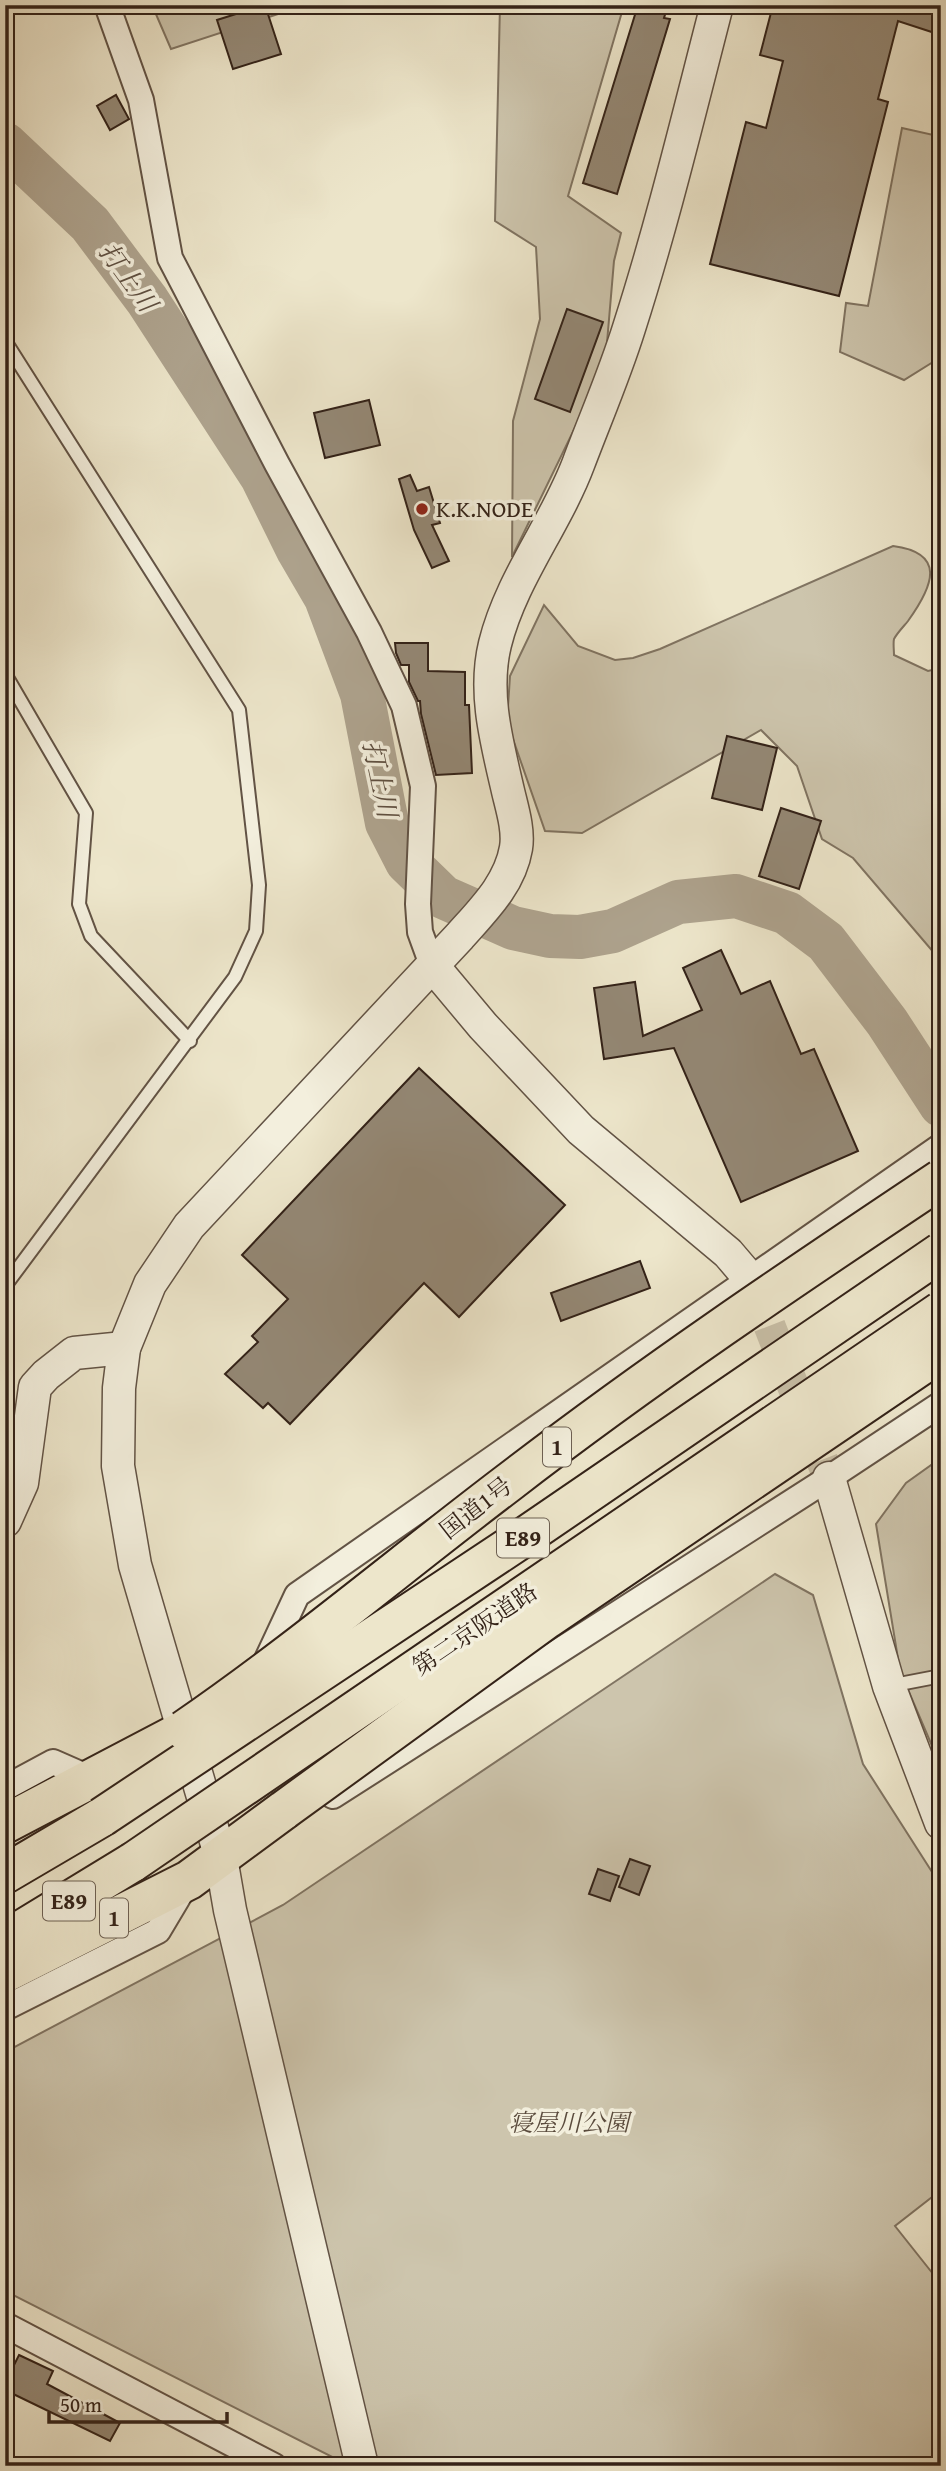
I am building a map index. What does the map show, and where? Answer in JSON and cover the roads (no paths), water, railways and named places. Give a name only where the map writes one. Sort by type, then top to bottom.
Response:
[{"type":"highway","name":"国道1号","points":[[5,1824],[184,1730],[257,1680],[509,1482],[718,1328],[941,1179]]},
{"type":"highway","name":"第二京阪道路","points":[[5,1874],[102,1817],[530,1533],[941,1252]]},
{"type":"highway","name":"第二京阪道路","points":[[5,1940],[133,1862],[941,1311]]},
{"type":"highway","name":"1","points":[[5,1973],[189,1880],[547,1619],[941,1352]]},
{"type":"street","points":[[107,5],[142,100],[170,258],[277,464],[369,632],[404,706],[423,786],[418,904],[420,932],[432,965],[483,1026],[581,1130],[729,1253],[751,1280]]},
{"type":"street","points":[[362,2466],[230,1910],[221,1858],[135,1565],[118,1466],[119,1388],[124,1348],[150,1284],[189,1226],[460,936],[497,894],[508,872],[516,847],[515,822],[492,720],[491,682],[495,645],[513,594],[569,489],[629,329],[675,168],[717,5]]},
{"type":"street","points":[[257,1680],[297,1595],[941,1146]]},
{"type":"street","points":[[5,1521],[22,1483],[35,1387],[74,1353],[124,1348]]},
{"type":"street","points":[[284,1810],[328,1799],[941,1404]]},
{"type":"street","points":[[829,1478],[889,1686],[941,1823]]},
{"type":"street","points":[[5,1788],[53,1762],[93,1780]]},
{"type":"street","points":[[5,2008],[158,1931],[189,1880]]},
{"type":"street","points":[[5,2325],[259,2462]]},
{"type":"lane","points":[[5,341],[239,710],[259,885],[256,931],[235,977],[190,1041],[5,1286]]},
{"type":"lane","points":[[5,674],[86,813],[79,904],[91,936],[190,1041]]},
{"type":"lane","points":[[889,1686],[941,1676]]},
{"type":"waterway","name":"打上川","points":[[5,144],[90,224],[147,300],[262,477],[298,550],[326,598],[362,694],[387,823],[407,862],[443,897],[513,928],[550,936],[580,937],[613,931],[678,902],[736,896],[787,913],[826,942],[887,1022],[941,1105]]},
{"type":"tunnel","points":[[752,1281],[829,1478]]},
{"type":"place","name":"K.K.NODE","points":[[422,509]]},
{"type":"park label","name":"寝屋川公園","points":[[569,2123]]}]
